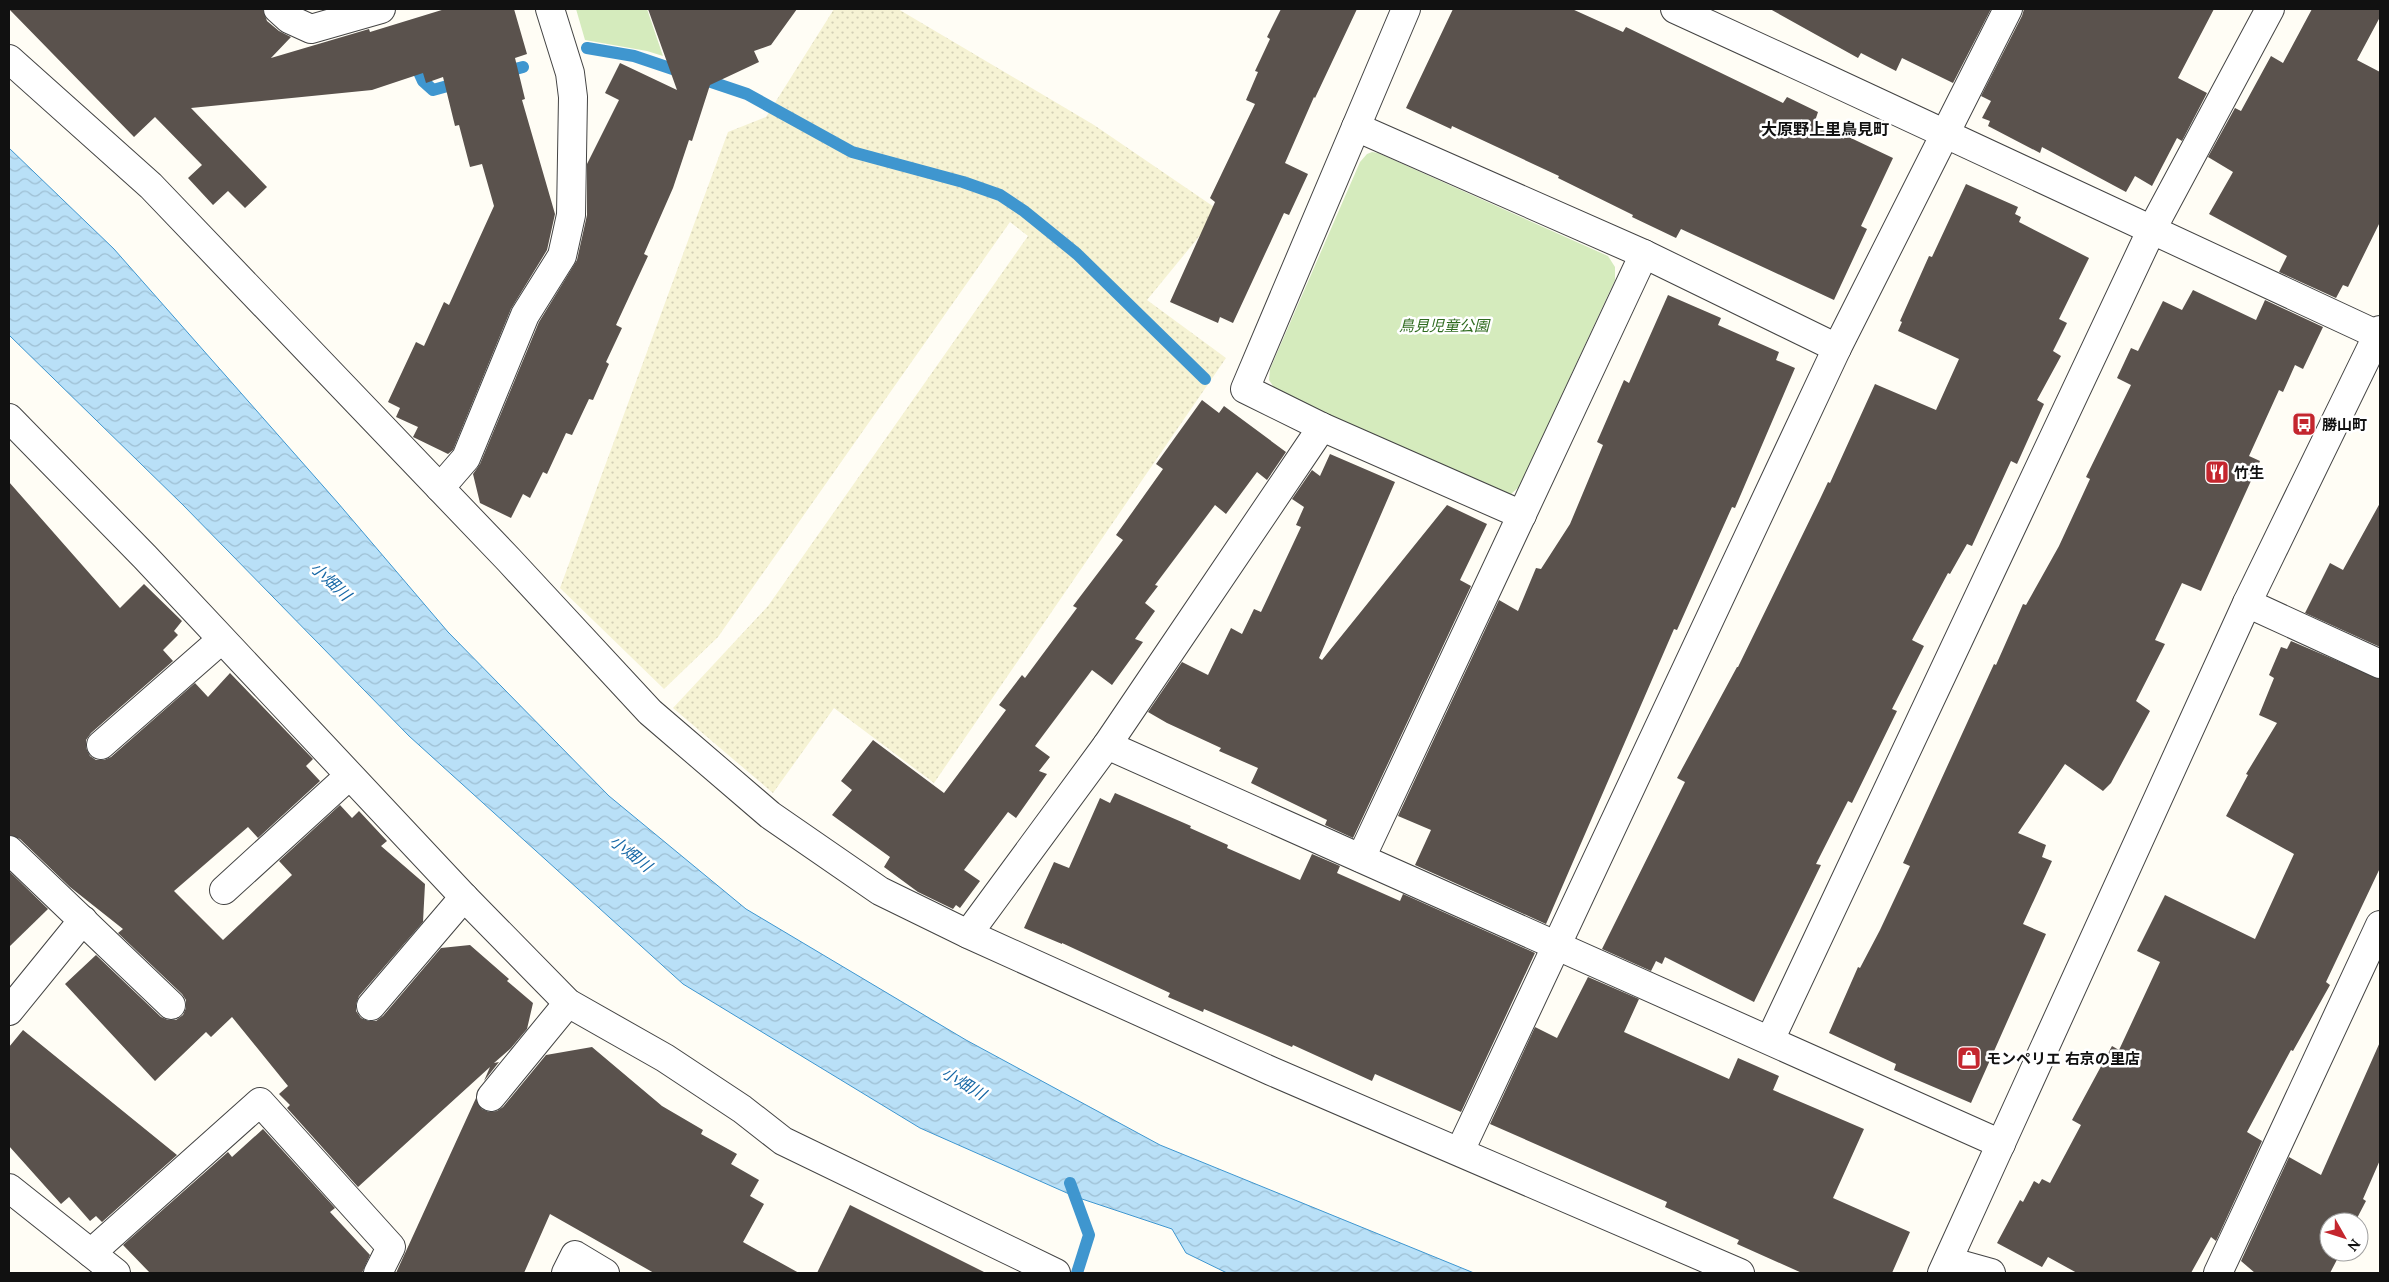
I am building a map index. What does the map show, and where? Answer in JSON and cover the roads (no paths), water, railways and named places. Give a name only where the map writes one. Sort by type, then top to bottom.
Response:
[{"type":"street","points":[[278,9],[289,19],[311,29],[381,9]]},
{"type":"street","points":[[440,488],[466,458],[525,315],[535,296],[562,256],[571,215],[573,97],[570,73],[550,9]]},
{"type":"street","points":[[1406,9],[1245,389],[1322,427],[1522,515]]},
{"type":"street","points":[[1675,9],[1944,132],[2151,231],[2379,333],[2247,603],[1945,1267],[1990,1273]]},
{"type":"street","points":[[1460,1151],[1558,946],[1837,348],[1944,132],[2008,9]]},
{"type":"street","points":[[1770,1040],[2151,231],[2270,9]]},
{"type":"street","points":[[9,59],[152,186],[440,488],[650,712],[770,815],[880,891],[968,934],[1271,1071],[1740,1273]]},
{"type":"street","points":[[1356,127],[1644,254],[1837,348]]},
{"type":"street","points":[[1361,858],[1644,254]]},
{"type":"street","points":[[9,418],[145,557],[464,897],[568,1002],[672,1062],[742,1109],[783,1141],[1050,1271]]},
{"type":"street","points":[[968,934],[1107,745],[1322,427]]},
{"type":"street","points":[[2247,603],[2380,664]]},
{"type":"street","points":[[101,745],[221,640]]},
{"type":"street","points":[[1107,745],[2002,1144]]},
{"type":"street","points":[[224,890],[349,776]]},
{"type":"street","points":[[9,850],[171,1005]]},
{"type":"street","points":[[371,1006],[464,897]]},
{"type":"street","points":[[9,1011],[83,920]]},
{"type":"street","points":[[2218,1273],[2380,925]]},
{"type":"street","points":[[491,1097],[568,1002]]},
{"type":"street","points":[[91,1254],[260,1102],[391,1248],[378,1273]]},
{"type":"street","points":[[11,1193],[116,1273]]},
{"type":"street","points":[[566,1273],[575,1255],[605,1273]]},
{"type":"water","name":"小畑川","points":[[9,148],[114,249],[338,503],[448,632],[609,796],[746,909],[966,1040],[1160,1145],[1474,1273],[1227,1273],[1186,1253],[1172,1229],[1076,1197],[920,1128],[683,984],[409,736],[183,505],[9,335]]},
{"type":"waterway","points":[[587,48],[634,56],[747,94],[852,152],[963,182],[1000,195],[1024,211],[1077,254],[1205,379]]},
{"type":"waterway","points":[[413,59],[423,81],[433,90],[462,82]]},
{"type":"waterway","points":[[501,73],[523,67]]},
{"type":"waterway","points":[[1070,1183],[1089,1235],[1077,1273]]},
{"type":"place","name":"勝山町","points":[[2304,424]]},
{"type":"place","name":"竹生","points":[[2217,472]]},
{"type":"place","name":"モンペリエ 右京の里店","points":[[1969,1058]]},
{"type":"district","name":"大原野上里鳥見町","points":[[1825,129]]},
{"type":"park label","name":"鳥見児童公園","points":[[1444,325]]}]
